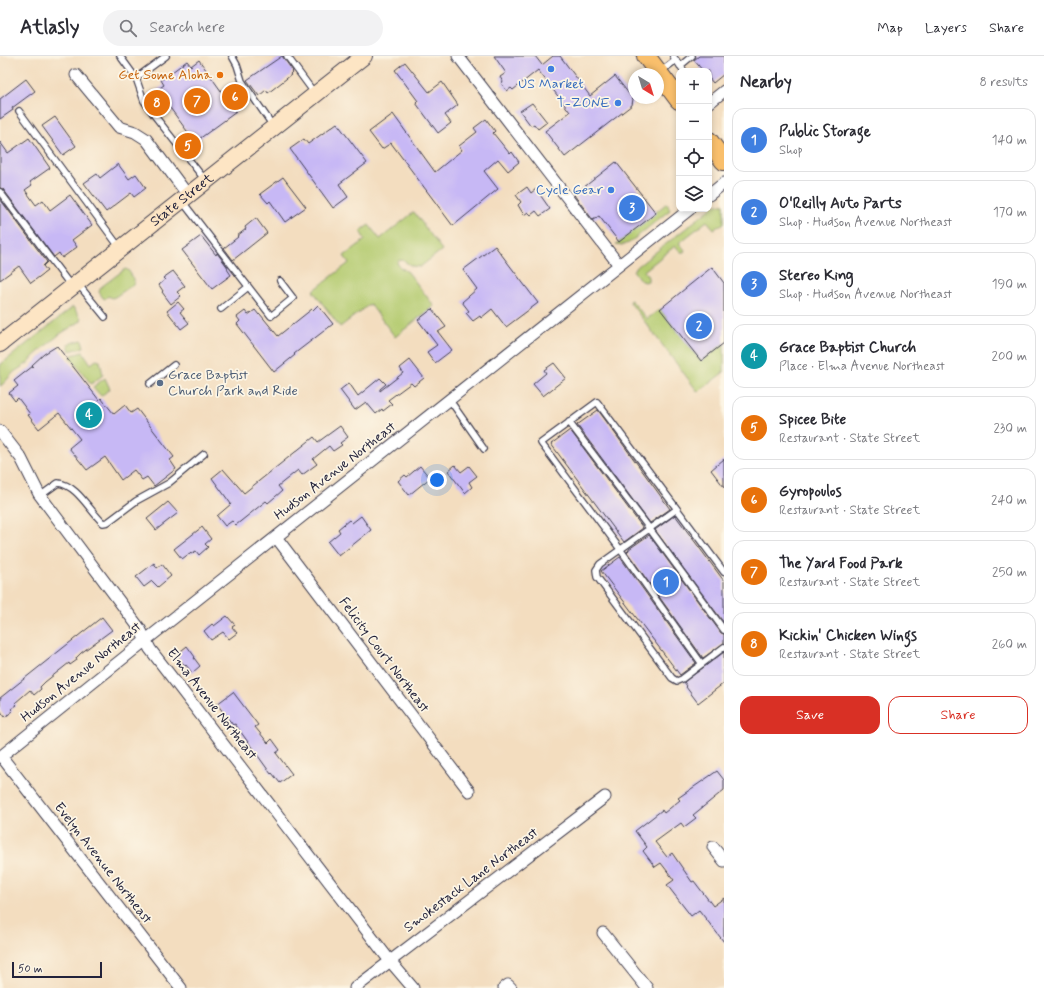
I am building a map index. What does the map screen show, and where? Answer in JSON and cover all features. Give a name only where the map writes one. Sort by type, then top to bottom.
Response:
[{"type":"main road","name":"State Street","points":[[0,344],[364,56]]},
{"type":"main road","points":[[646,56],[655,68]]},
{"type":"main road","points":[[664,79],[676,94]]},
{"type":"street","points":[[458,56],[619,265]]},
{"type":"street","points":[[76,75],[119,127],[135,132],[146,139],[184,197]]},
{"type":"street","points":[[712,100],[724,91]]},
{"type":"street","points":[[712,192],[724,183]]},
{"type":"street","name":"Hudson Avenue Northeast","points":[[0,757],[276,536],[686,212]]},
{"type":"street","name":"Elma Avenue Northeast","points":[[0,431],[22,458],[40,496],[140,629],[150,649],[390,961],[413,988]]},
{"type":"street","name":"Felicity Court Northeast","points":[[276,536],[469,791]]},
{"type":"street","name":"Evelyn Avenue Northeast","points":[[0,757],[180,988]]},
{"type":"street","name":"Smokestack Lane Northeast","points":[[355,988],[605,797]]},
{"type":"street","points":[[713,848],[724,862]]},
{"type":"street","points":[[603,933],[647,988]]},
{"type":"street","points":[[504,988],[508,985],[511,988]]},
{"type":"lane","points":[[120,56],[136,78],[144,101],[154,116],[206,181]]},
{"type":"lane","points":[[136,78],[166,56]]},
{"type":"lane","points":[[232,56],[237,65],[242,81],[274,127]]},
{"type":"lane","points":[[287,56],[316,94]]},
{"type":"lane","points":[[664,68],[674,58],[682,68],[692,56]]},
{"type":"lane","points":[[19,111],[120,248]]},
{"type":"lane","points":[[0,192],[74,284],[104,317]]},
{"type":"lane","points":[[184,197],[270,316],[293,298],[280,281]]},
{"type":"lane","points":[[221,309],[248,287]]},
{"type":"lane","points":[[150,384],[174,365]]},
{"type":"lane","points":[[449,399],[484,449]]},
{"type":"lane","points":[[702,664],[541,443],[597,402],[724,572]]},
{"type":"lane","points":[[569,422],[724,630]]},
{"type":"lane","points":[[40,496],[58,483],[65,484],[72,488],[103,523],[108,522],[136,501],[169,483],[204,454]]},
{"type":"lane","points":[[677,509],[600,564],[596,570],[597,577],[672,678],[677,681],[682,679],[724,648]]},
{"type":"green space","points":[[667,203],[670,210],[629,243],[622,245],[616,244]]},
{"type":"green space","points":[[724,204],[724,223],[714,229],[707,221],[679,243],[685,250],[684,252],[681,252],[675,246],[644,271],[648,277],[648,281],[645,282],[640,280],[633,270],[706,212],[712,212],[712,208]]},
{"type":"green space","points":[[414,212],[442,250],[420,267],[412,266],[402,260],[398,261],[397,263],[408,272],[434,306],[395,337],[370,304],[340,327],[313,291],[349,263],[344,256],[365,240],[360,231],[369,225],[380,239]]},
{"type":"green space","points":[[125,269],[128,270],[134,279],[134,284],[115,297],[112,298],[108,296],[105,299],[103,298],[99,292],[101,287]]},
{"type":"green space","points":[[631,300],[647,319],[660,309],[701,361],[724,343],[724,372],[698,392],[629,301]]},
{"type":"green space","points":[[73,307],[81,318],[81,321],[60,334],[35,355],[28,363],[14,372],[0,386],[0,365]]},
{"type":"green space","points":[[82,340],[84,347],[70,351],[68,344]]},
{"type":"green space","points":[[83,352],[91,364],[96,360],[100,361],[103,375],[91,384],[71,358],[72,355]]},
{"type":"green space","points":[[105,378],[110,389],[101,396],[93,387]]},
{"type":"building","points":[[282,56],[293,71],[290,74],[291,75],[268,93],[266,90],[259,96],[247,80]]},
{"type":"building","points":[[494,56],[535,56],[542,65],[553,56],[560,56],[590,96],[615,76],[628,93],[628,104],[632,105],[565,157],[545,131],[570,112],[538,70],[513,90],[511,88],[507,91],[501,83],[503,82],[500,77],[506,73]]},
{"type":"building","points":[[699,56],[724,56],[724,74],[713,83],[712,68],[701,68],[694,60]]},
{"type":"building","points":[[199,60],[236,112],[195,142],[157,90],[164,85],[161,80],[187,61],[191,66]]},
{"type":"building","points":[[405,62],[429,92],[442,82],[458,105],[445,115],[451,123],[438,133],[416,103],[418,101],[395,70]]},
{"type":"building","points":[[26,79],[35,91],[0,119],[0,99]]},
{"type":"building","points":[[532,103],[547,122],[538,129],[534,124],[531,126],[520,111]]},
{"type":"building","points":[[393,114],[435,172],[462,150],[459,146],[477,132],[474,128],[486,119],[495,131],[493,133],[510,154],[512,152],[519,162],[508,171],[498,159],[484,171],[498,189],[453,226],[391,143],[382,149],[369,132]]},
{"type":"building","points":[[55,117],[76,146],[63,155],[42,126]]},
{"type":"building","points":[[337,123],[367,163],[339,184],[348,197],[333,208],[290,149],[304,139],[308,144]]},
{"type":"building","points":[[29,138],[50,168],[30,182],[32,185],[25,190],[36,205],[43,200],[50,210],[70,195],[92,225],[72,240],[77,247],[62,258],[59,253],[54,257],[3,189],[0,188],[0,142],[8,153]]},
{"type":"building","points":[[616,162],[656,213],[619,242],[599,216],[593,220],[574,195]]},
{"type":"building","points":[[118,164],[129,179],[136,174],[146,188],[134,197],[131,193],[106,212],[84,183],[97,174],[100,178]]},
{"type":"building","points":[[283,177],[306,207],[285,222],[270,201],[268,203],[260,194]]},
{"type":"building","points":[[527,187],[531,193],[536,189],[550,209],[540,216],[536,211],[531,215],[528,212],[524,215],[518,205],[521,202],[516,195]]},
{"type":"building","points":[[0,199],[47,262],[43,266],[47,271],[31,283],[19,266],[0,280]]},
{"type":"building","points":[[256,218],[267,233],[233,260],[224,248],[238,237],[237,236],[246,229],[245,227]]},
{"type":"building","points":[[201,236],[216,255],[217,253],[228,268],[227,269],[231,275],[212,289],[182,250]]},
{"type":"building","points":[[495,246],[538,303],[506,327],[492,309],[481,318],[480,316],[473,321],[466,313],[469,311],[462,302],[477,289],[463,270]]},
{"type":"building","points":[[712,267],[724,283],[724,343],[701,361],[660,309]]},
{"type":"building","points":[[173,271],[185,286],[177,292],[181,296],[171,304],[162,292],[163,291],[159,285],[165,280],[163,278]]},
{"type":"building","points":[[178,302],[184,309],[180,312],[189,323],[181,329],[167,311]]},
{"type":"building","points":[[318,305],[333,324],[294,354],[295,355],[274,372],[237,324],[240,321],[237,317],[245,311],[248,315],[255,310],[278,336]]},
{"type":"building","points":[[432,309],[446,327],[438,332],[452,350],[435,363],[427,352],[437,345],[418,320]]},
{"type":"building","points":[[57,346],[99,400],[101,398],[114,414],[125,405],[131,413],[137,409],[174,457],[170,460],[176,469],[154,486],[147,477],[142,480],[134,470],[121,480],[105,457],[87,470],[69,448],[80,439],[59,413],[39,429],[28,415],[30,414],[18,398],[15,401],[9,393],[18,386],[14,381],[33,366],[32,365],[44,354]]},
{"type":"building","points":[[410,360],[424,378],[414,386],[411,383],[388,400],[392,404],[376,414],[366,402],[355,410],[340,390],[349,383],[358,396],[380,378],[386,384],[380,389],[380,391],[403,373],[400,368]]},
{"type":"building","points":[[554,363],[566,378],[543,396],[533,384],[546,373],[544,370]]},
{"type":"building","points":[[598,410],[670,509],[650,523],[577,425]]},
{"type":"building","points":[[340,426],[348,437],[340,443],[342,445],[333,451],[329,446],[313,459],[317,464],[302,475],[298,470],[278,486],[282,491],[268,503],[266,501],[236,525],[232,521],[225,526],[217,516],[231,504],[212,478],[223,469],[244,493],[314,437],[318,442]]},
{"type":"building","points":[[570,430],[643,528],[624,542],[551,444]]},
{"type":"building","points":[[724,459],[724,487],[711,470]]},
{"type":"building","points":[[455,465],[461,472],[469,466],[477,476],[469,482],[472,487],[465,493],[448,471]]},
{"type":"building","points":[[420,466],[430,478],[409,495],[398,481],[405,475],[407,477]]},
{"type":"building","points":[[168,502],[178,513],[156,530],[147,519]]},
{"type":"building","points":[[675,515],[724,581],[724,623],[655,530]]},
{"type":"building","points":[[361,516],[371,530],[339,556],[328,542],[340,532],[338,529],[349,520],[352,523]]},
{"type":"building","points":[[202,527],[211,539],[205,544],[208,547],[199,555],[196,551],[191,554],[190,553],[182,559],[174,549]]},
{"type":"building","points":[[649,535],[721,633],[724,634],[724,643],[703,658],[627,552]]},
{"type":"building","points":[[620,557],[696,663],[680,675],[601,571]]},
{"type":"building","points":[[154,563],[157,568],[162,564],[171,576],[158,587],[152,581],[144,587],[136,577]]},
{"type":"building","points":[[227,616],[235,625],[232,627],[237,633],[229,639],[223,632],[211,640],[204,631],[212,624],[214,626]]},
{"type":"building","points":[[102,617],[112,630],[81,653],[76,658],[77,660],[70,665],[69,663],[45,682],[40,687],[41,689],[34,695],[30,690],[15,703],[17,705],[11,709],[13,711],[5,717],[0,710],[0,698]]},
{"type":"building","points":[[187,646],[200,666],[192,673],[176,655]]},
{"type":"building","points":[[724,652],[724,683],[698,703],[684,682]]},
{"type":"building","points":[[233,692],[258,725],[255,727],[268,743],[272,739],[280,750],[276,753],[292,774],[280,783],[272,773],[271,774],[235,724],[233,725],[217,704]]},
{"type":"building","points":[[717,771],[724,780],[724,790],[693,815],[696,818],[684,827],[681,823],[655,842],[667,857],[672,853],[692,882],[694,881],[713,906],[724,898],[724,942],[699,910],[691,916],[667,885],[674,880],[661,863],[655,867],[643,851],[647,847],[635,831],[662,810],[664,813],[680,800],[678,798]]},
{"type":"place","name":"US Market","points":[[551,69]]},
{"type":"place","name":"Get Some Aloha","points":[[220,75]]},
{"type":"place","name":"Gyropoulos","points":[[235,97]]},
{"type":"place","name":"The Yard Food Park","points":[[197,101]]},
{"type":"place","name":"Kickin' Chicken Wings","points":[[157,103]]},
{"type":"place","name":"T-ZONE","points":[[618,103]]},
{"type":"place","name":"Spicee Bite","points":[[188,146]]},
{"type":"place","name":"Cycle Gear","points":[[611,190]]},
{"type":"place","name":"Stereo King","points":[[632,208]]},
{"type":"place","name":"O'Reilly Auto Parts","points":[[699,326]]},
{"type":"place","name":"Grace Baptist Church Park and Ride","points":[[160,383]]},
{"type":"place","name":"Grace Baptist Church","points":[[89,415]]},
{"type":"place","name":"Public Storage","points":[[666,582]]}]
